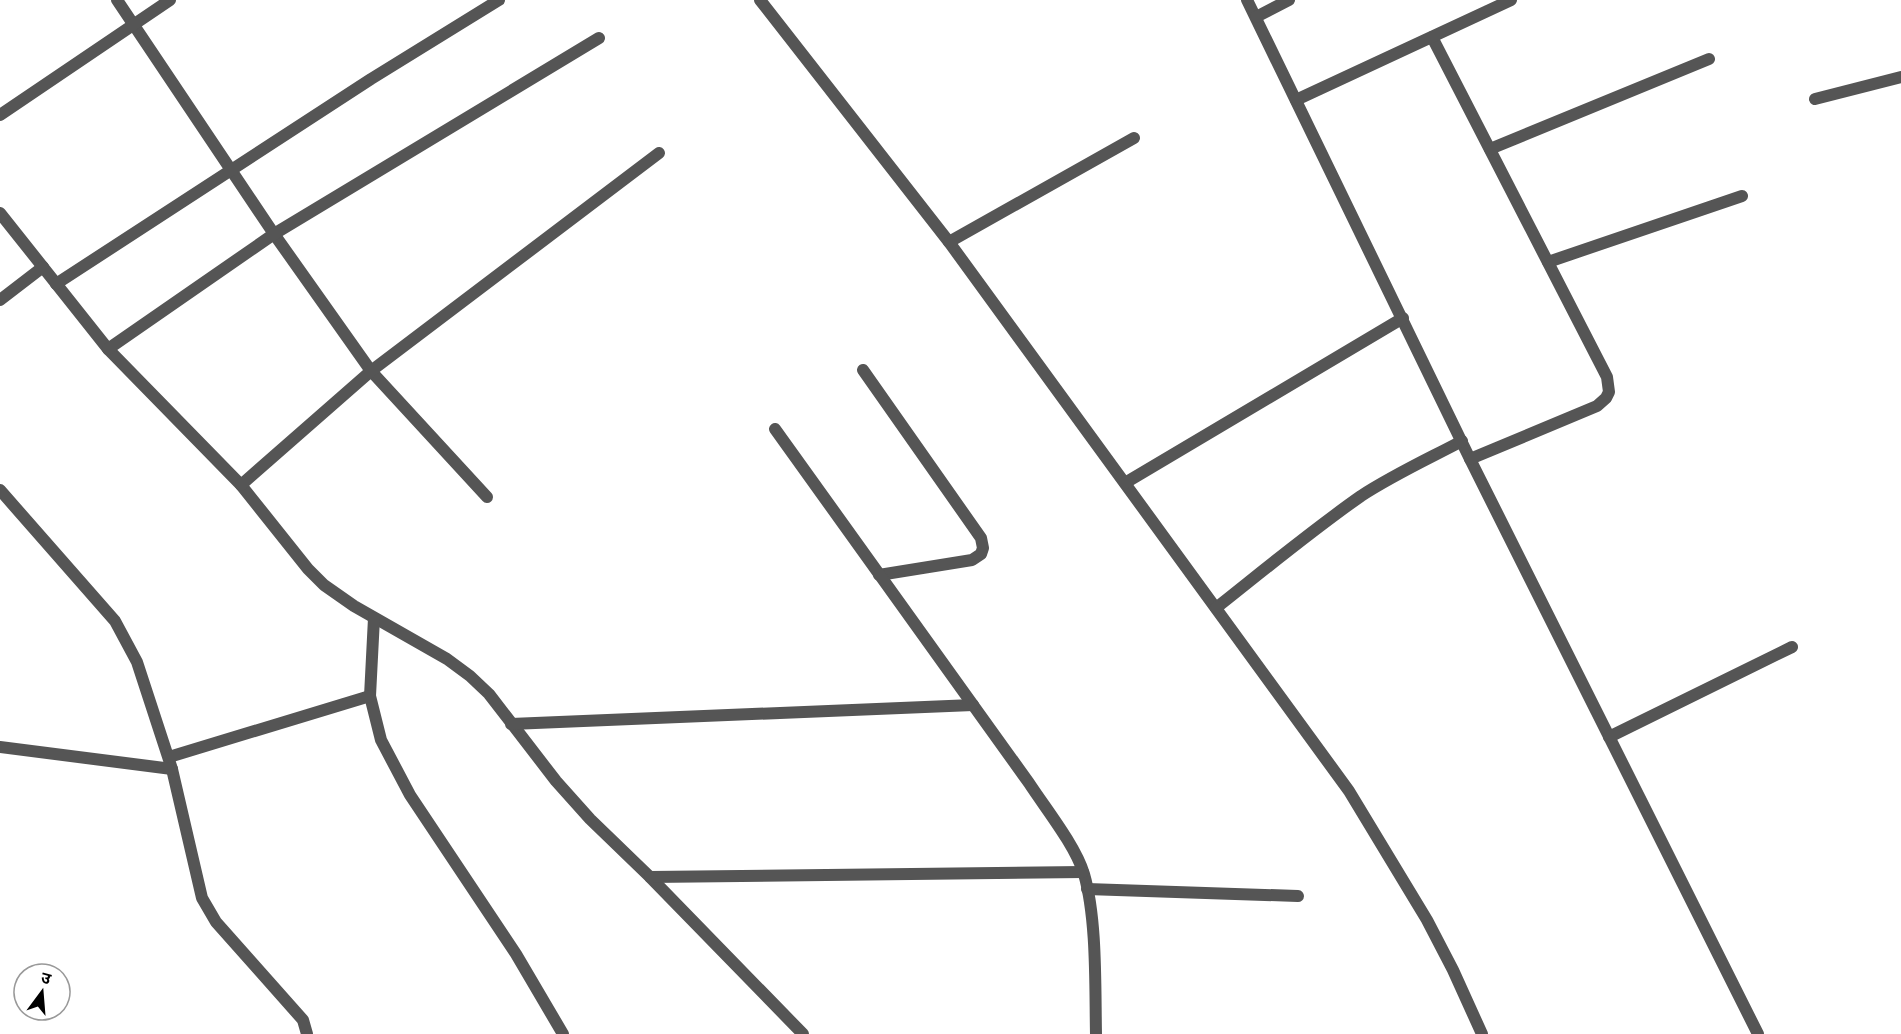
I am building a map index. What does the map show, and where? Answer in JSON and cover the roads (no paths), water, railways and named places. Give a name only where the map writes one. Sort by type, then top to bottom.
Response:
[{"type":"street","points":[[117,0],[274,234],[371,371],[487,497]]},
{"type":"street","points":[[0,115],[170,0]]},
{"type":"street","points":[[56,284],[371,79],[499,0]]},
{"type":"street","points":[[760,0],[949,242],[1349,791],[1427,920],[1482,1034]]},
{"type":"street","points":[[1247,0],[1470,459],[1758,1034]]},
{"type":"street","points":[[1256,17],[1289,0]]},
{"type":"street","points":[[1296,100],[1511,0]]},
{"type":"street","points":[[1432,37],[1607,377],[1609,392],[1597,406],[1470,459]]},
{"type":"street","points":[[108,349],[274,234],[599,38]]},
{"type":"street","points":[[1490,149],[1709,59]]},
{"type":"street","points":[[1815,99],[1901,77]]},
{"type":"street","points":[[949,242],[1134,138]]},
{"type":"street","points":[[241,485],[371,371],[659,153]]},
{"type":"street","points":[[1548,262],[1742,196]]},
{"type":"street","points":[[0,213],[108,349],[241,485],[316,577],[354,606],[447,659],[470,676],[489,694],[556,782],[590,819],[650,877],[803,1034]]},
{"type":"street","points":[[0,300],[43,267]]},
{"type":"street","points":[[1125,483],[1403,318]]},
{"type":"street","points":[[863,370],[983,543],[981,554],[972,560],[879,575]]},
{"type":"street","points":[[775,429],[973,705],[1059,829],[1083,872],[1087,889],[1094,964],[1096,1034]]},
{"type":"street","points":[[1216,608],[1321,525],[1363,495],[1462,441]]},
{"type":"street","points":[[0,490],[115,621],[137,662],[170,763],[202,898],[216,922],[303,1020],[307,1034]]},
{"type":"street","points":[[374,618],[369,696],[381,740],[410,795],[516,954],[563,1034]]},
{"type":"street","points":[[1609,737],[1792,647]]},
{"type":"street","points":[[0,747],[170,763],[369,696]]},
{"type":"street","points":[[511,724],[973,705]]},
{"type":"street","points":[[650,877],[1083,872]]},
{"type":"street","points":[[1087,889],[1298,896]]}]
